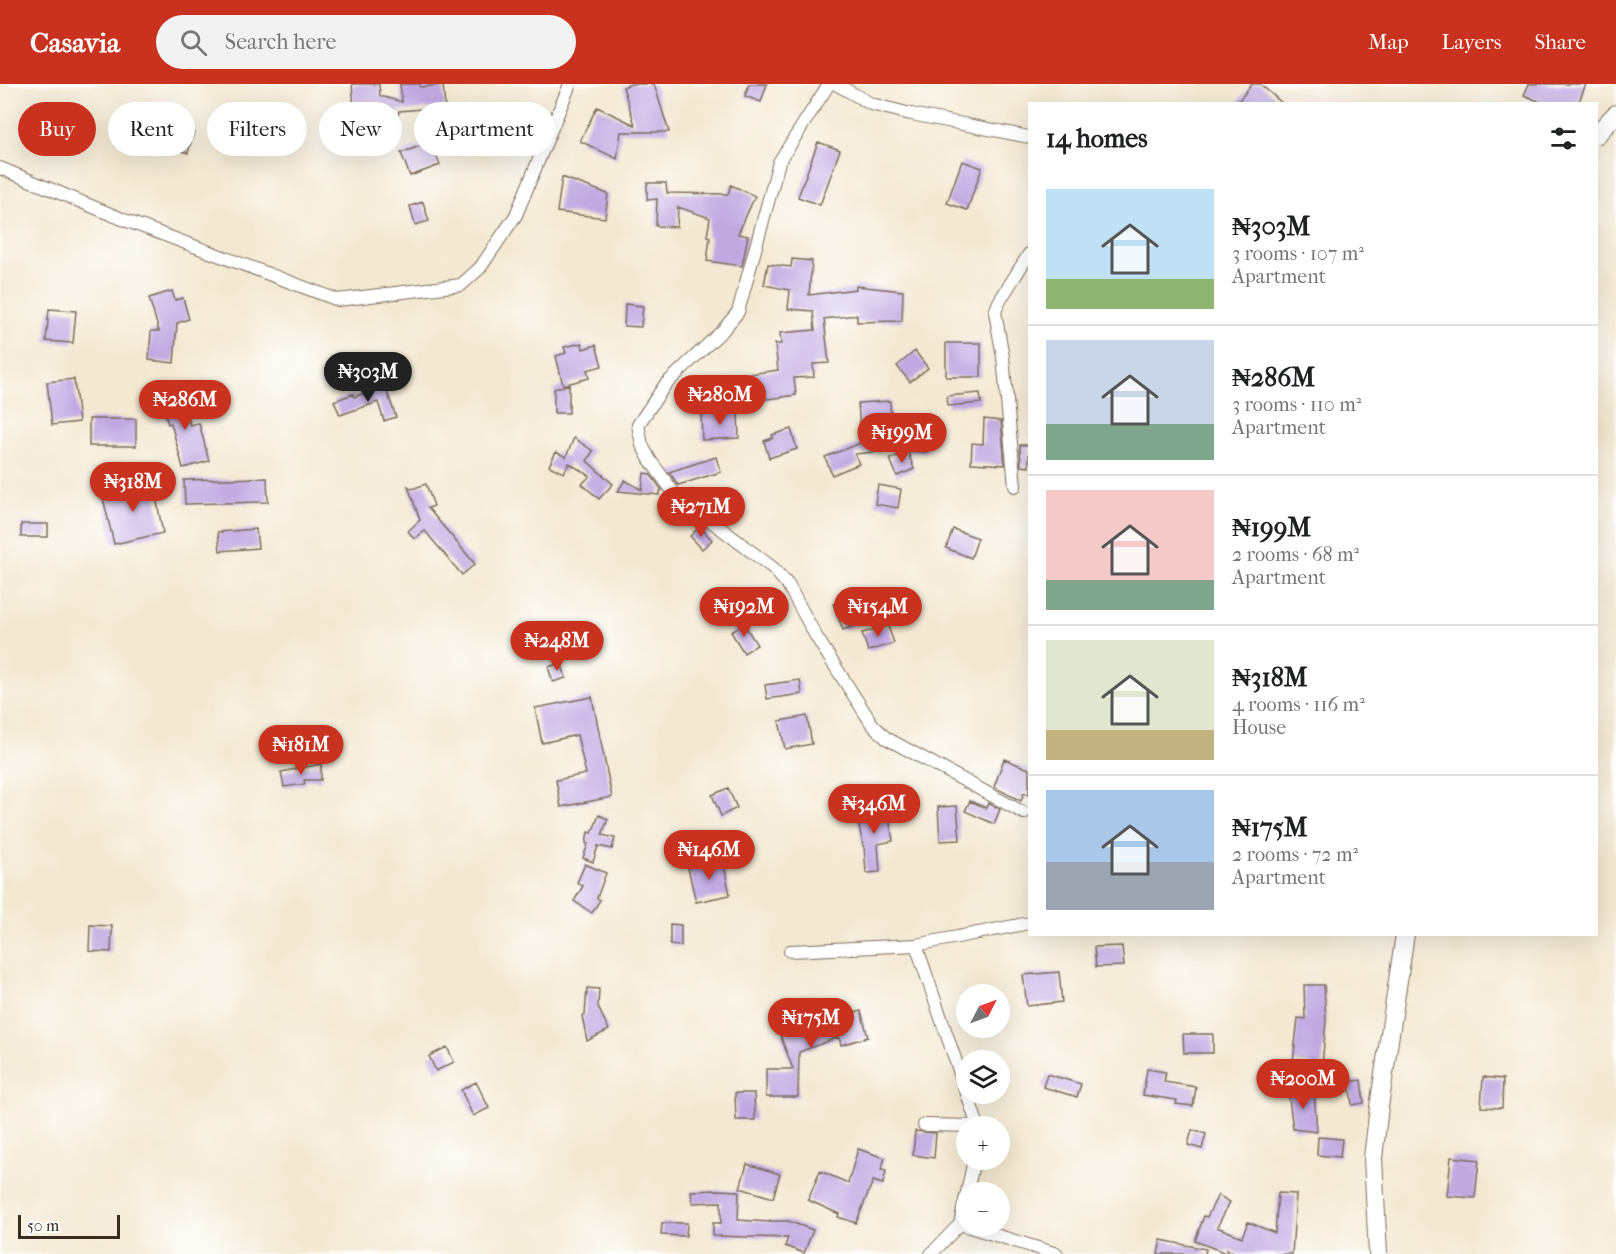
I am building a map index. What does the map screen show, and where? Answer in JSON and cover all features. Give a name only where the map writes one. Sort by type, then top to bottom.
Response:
[{"type":"main road","points":[[1598,133],[1616,114]]},
{"type":"main road","points":[[1378,1254],[1373,1158],[1406,936]]},
{"type":"street","points":[[0,168],[127,221],[338,300],[461,285],[480,268],[516,216],[570,84]]},
{"type":"street","points":[[829,84],[779,162],[738,312],[723,330],[666,385],[638,425],[642,445],[674,493],[773,568],[789,585],[817,638],[872,724],[886,738],[1024,813]]},
{"type":"street","points":[[836,84],[871,104],[1028,137]]},
{"type":"street","points":[[1016,486],[1004,357],[995,312],[1028,256]]},
{"type":"street","points":[[790,951],[916,945],[1028,923]]},
{"type":"street","points":[[916,945],[956,1063]]},
{"type":"street","points":[[924,1125],[978,1126],[970,1104]]},
{"type":"street","points":[[931,1254],[956,1228]]},
{"type":"street","points":[[999,1236],[1057,1254]]},
{"type":"building","points":[[352,84],[379,84],[380,96],[402,102],[353,102]]},
{"type":"building","points":[[400,84],[420,84],[420,87],[443,85],[445,102],[414,102],[414,110],[402,111]]},
{"type":"building","points":[[631,84],[654,84],[669,132],[621,132],[617,159],[580,141],[597,107],[635,125],[623,87]]},
{"type":"building","points":[[749,84],[767,84],[761,102],[745,96]]},
{"type":"building","points":[[1252,84],[1260,84],[1281,102],[1238,102]]},
{"type":"building","points":[[1529,84],[1586,84],[1579,102],[1540,102],[1524,95]]},
{"type":"building","points":[[818,142],[840,150],[820,205],[798,197]]},
{"type":"building","points":[[414,148],[414,156],[436,156],[440,165],[410,176],[402,153]]},
{"type":"building","points":[[962,161],[982,168],[967,210],[947,203]]},
{"type":"building","points":[[562,177],[608,194],[605,218],[557,212]]},
{"type":"building","points":[[647,183],[666,183],[667,193],[728,194],[731,185],[755,196],[738,234],[748,236],[742,266],[707,261],[710,218],[678,207],[677,227],[656,226],[657,199],[647,200]]},
{"type":"building","points":[[423,202],[429,221],[415,225],[410,206]]},
{"type":"building","points":[[792,259],[812,261],[809,295],[856,289],[856,286],[903,291],[902,321],[857,322],[857,315],[824,319],[829,363],[813,364],[814,377],[794,378],[796,395],[753,401],[749,374],[778,370],[775,344],[781,344],[780,333],[815,330],[813,311],[788,309],[790,290],[764,285],[768,264],[791,267]]},
{"type":"building","points":[[172,291],[175,300],[183,298],[189,319],[177,323],[174,363],[149,360],[151,331],[159,331],[149,298]]},
{"type":"building","points":[[625,304],[643,306],[641,327],[624,326]]},
{"type":"building","points":[[49,309],[76,311],[73,343],[46,341]]},
{"type":"building","points":[[582,343],[583,349],[596,345],[602,366],[587,370],[589,378],[563,385],[556,356],[566,353],[564,347]]},
{"type":"building","points":[[946,343],[981,343],[981,377],[946,377]]},
{"type":"building","points":[[915,351],[928,368],[910,382],[897,366]]},
{"type":"building","points":[[74,379],[79,422],[52,425],[47,382]]},
{"type":"building","points":[[569,384],[569,413],[554,413],[554,389]]},
{"type":"building","points":[[385,386],[396,417],[384,421],[378,402],[340,415],[334,401],[353,394],[354,397]]},
{"type":"building","points":[[180,391],[190,425],[199,423],[209,461],[183,468],[171,423],[168,424],[160,397]]},
{"type":"building","points":[[980,393],[981,403],[948,406],[947,396]]},
{"type":"building","points":[[890,401],[892,435],[882,435],[884,451],[855,454],[859,464],[832,475],[825,457],[861,443],[858,403]]},
{"type":"building","points":[[738,413],[739,438],[702,440],[701,415]]},
{"type":"building","points":[[89,419],[136,419],[136,446],[89,446]]},
{"type":"building","points":[[984,419],[1001,421],[1005,465],[971,463],[972,443],[983,444]]},
{"type":"building","points":[[791,429],[797,449],[769,458],[764,441],[773,438],[772,435]]},
{"type":"building","points":[[909,437],[927,438],[926,452],[908,451]]},
{"type":"building","points":[[574,438],[593,451],[587,461],[613,484],[599,499],[582,484],[590,476],[569,463],[564,473],[549,466],[556,452],[566,457]]},
{"type":"building","points":[[1020,445],[1028,445],[1028,467],[1021,466]]},
{"type":"building","points":[[908,452],[914,469],[897,476],[890,459]]},
{"type":"building","points":[[716,457],[721,472],[678,485],[669,472]]},
{"type":"building","points":[[644,473],[650,474],[662,490],[659,495],[618,491],[625,480],[642,490]]},
{"type":"building","points":[[267,478],[268,502],[185,504],[184,480]]},
{"type":"building","points":[[153,482],[163,533],[114,544],[102,494]]},
{"type":"building","points":[[426,484],[434,506],[428,508],[475,564],[462,575],[425,531],[414,539],[408,531],[420,520],[408,486],[412,489]]},
{"type":"building","points":[[878,485],[901,489],[898,508],[875,504]]},
{"type":"building","points":[[21,524],[48,524],[48,537],[21,537]]},
{"type":"building","points":[[700,527],[712,540],[702,549],[690,536]]},
{"type":"building","points":[[256,529],[258,548],[220,551],[218,532]]},
{"type":"building","points":[[953,529],[978,538],[971,558],[946,548]]},
{"type":"building","points":[[851,597],[861,623],[843,630],[833,604]]},
{"type":"building","points":[[744,624],[757,645],[744,653],[731,632]]},
{"type":"building","points":[[888,626],[894,643],[868,651],[862,633]]},
{"type":"building","points":[[561,663],[566,678],[553,682],[548,667]]},
{"type":"building","points":[[800,680],[802,694],[767,699],[765,685]]},
{"type":"building","points":[[592,697],[612,797],[561,807],[556,780],[586,774],[577,735],[542,743],[535,708]]},
{"type":"building","points":[[807,716],[812,744],[785,749],[779,721]]},
{"type":"building","points":[[1004,759],[1028,769],[1028,795],[1024,793],[1021,801],[994,787]]},
{"type":"building","points":[[321,764],[321,780],[304,780],[305,784],[284,787],[281,772]]},
{"type":"building","points":[[728,788],[737,808],[721,816],[712,795]]},
{"type":"building","points":[[970,801],[986,808],[988,803],[1000,809],[994,824],[965,811]]},
{"type":"building","points":[[887,806],[893,841],[878,844],[880,872],[866,873],[864,846],[856,811]]},
{"type":"building","points":[[957,806],[960,840],[940,841],[938,807]]},
{"type":"building","points":[[599,815],[608,819],[602,835],[615,838],[612,849],[598,846],[593,862],[583,858],[588,844],[586,843],[588,832],[592,833]]},
{"type":"building","points":[[723,861],[730,895],[696,902],[688,868]]},
{"type":"building","points":[[585,864],[606,873],[597,898],[600,900],[592,913],[574,901],[583,886],[577,883]]},
{"type":"building","points":[[670,924],[681,925],[681,946],[670,945]]},
{"type":"building","points":[[90,925],[112,926],[111,952],[89,951]]},
{"type":"building","points":[[1122,946],[1124,966],[1096,967],[1094,947]]},
{"type":"building","points":[[1059,972],[1062,1002],[1027,1006],[1023,975]]},
{"type":"building","points":[[1304,985],[1324,985],[1326,1021],[1322,1066],[1293,1062],[1298,1018],[1305,1019]]},
{"type":"building","points":[[587,988],[599,989],[598,1007],[609,1030],[587,1041],[582,1016],[585,1015]]},
{"type":"building","points":[[861,1011],[868,1037],[841,1045],[839,1037],[799,1052],[798,1097],[766,1097],[766,1069],[793,1069],[780,1035],[815,1021],[816,1024]]},
{"type":"building","points":[[1183,1034],[1213,1034],[1213,1053],[1184,1053]]},
{"type":"building","points":[[447,1047],[454,1062],[436,1071],[429,1056]]},
{"type":"building","points":[[1147,1069],[1166,1072],[1164,1082],[1196,1087],[1193,1106],[1176,1104],[1177,1100],[1143,1095]]},
{"type":"building","points":[[1047,1074],[1081,1084],[1077,1097],[1043,1087]]},
{"type":"building","points":[[1483,1077],[1503,1079],[1502,1108],[1481,1107]]},
{"type":"building","points":[[1361,1080],[1364,1103],[1352,1105],[1349,1082]]},
{"type":"building","points":[[476,1082],[489,1108],[473,1116],[461,1090]]},
{"type":"building","points":[[1314,1089],[1317,1132],[1293,1129],[1288,1091]]},
{"type":"building","points":[[735,1093],[754,1093],[755,1120],[736,1120]]},
{"type":"building","points":[[1192,1130],[1206,1134],[1202,1149],[1188,1145]]},
{"type":"building","points":[[915,1131],[936,1133],[934,1158],[913,1155]]},
{"type":"building","points":[[1318,1137],[1342,1139],[1340,1157],[1317,1155]]},
{"type":"building","points":[[858,1149],[885,1158],[881,1170],[886,1171],[883,1184],[873,1181],[856,1223],[838,1217],[839,1214],[808,1200],[820,1171],[848,1183]]},
{"type":"building","points":[[1451,1157],[1479,1160],[1475,1198],[1447,1196]]},
{"type":"building","points":[[747,1164],[780,1174],[773,1198],[740,1188]]},
{"type":"building","points":[[691,1191],[739,1191],[738,1220],[788,1221],[813,1230],[804,1253],[785,1246],[788,1238],[713,1236],[713,1223],[721,1223],[721,1202],[692,1203]]},
{"type":"building","points":[[1278,1193],[1296,1194],[1292,1254],[1239,1254],[1227,1249],[1226,1253],[1195,1241],[1204,1216],[1207,1217],[1218,1195],[1230,1202],[1217,1227],[1242,1237],[1248,1222],[1275,1233]]},
{"type":"building","points":[[662,1223],[687,1223],[686,1236],[661,1235]]},
{"type":"building","points":[[1161,1240],[1206,1249],[1205,1254],[1158,1254]]}]
